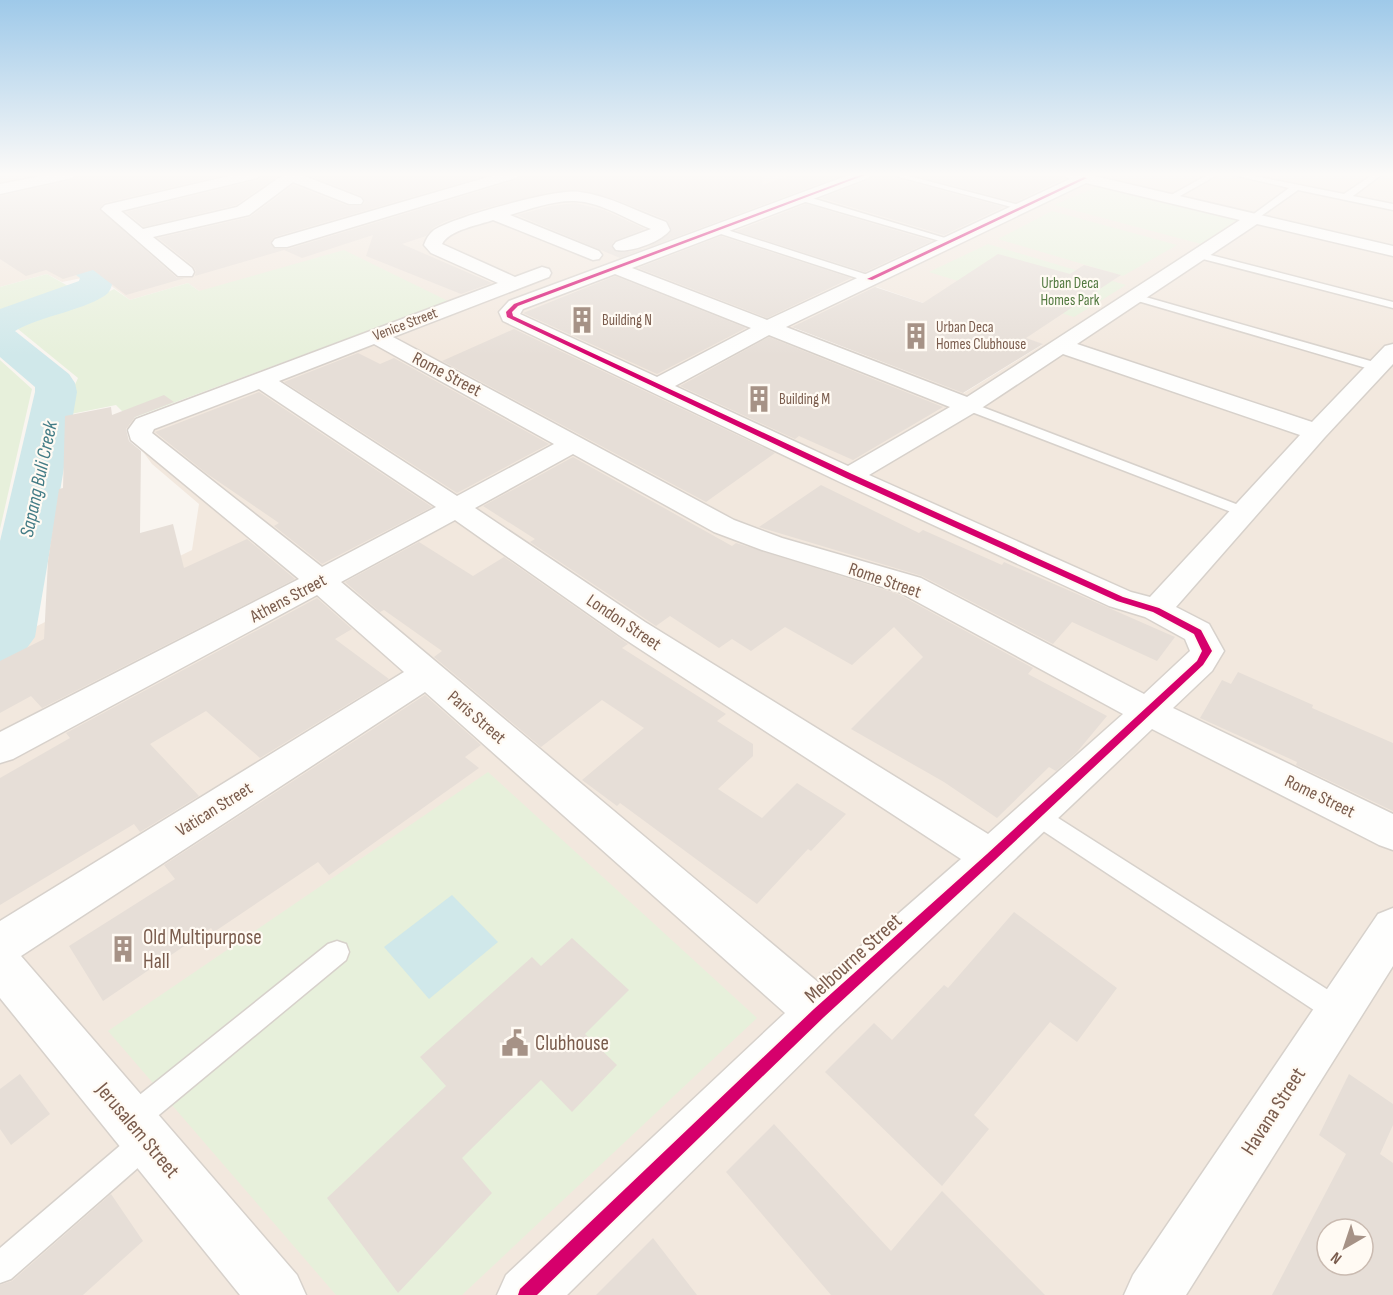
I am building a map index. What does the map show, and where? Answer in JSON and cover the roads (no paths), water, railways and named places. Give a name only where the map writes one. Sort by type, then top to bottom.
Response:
[{"type":"street","points":[[140,235],[185,272]]},
{"type":"street","points":[[281,243],[306,235]]},
{"type":"street","points":[[438,235],[433,245],[437,249],[514,283]]},
{"type":"street","points":[[542,235],[593,255]]},
{"type":"street","name":"Venice Street","points":[[145,424],[514,283],[653,235]]},
{"type":"street","points":[[703,235],[516,305],[509,312],[510,317],[849,476],[1120,599],[1156,610],[1385,359]]},
{"type":"street","points":[[657,386],[767,328],[962,235]]},
{"type":"street","points":[[849,476],[969,406],[1228,235]]},
{"type":"street","points":[[1327,235],[1393,251]]},
{"type":"street","points":[[615,268],[969,406]]},
{"type":"street","name":"Rome Street","points":[[375,336],[724,526],[772,544],[910,585],[1147,711],[1393,833]]},
{"type":"street","points":[[1061,346],[1316,432]]},
{"type":"street","name":"London Street","points":[[260,379],[455,507],[634,630],[991,857]]},
{"type":"street","name":"Paris Street","points":[[145,424],[140,430],[140,435],[320,581],[819,1013]]},
{"type":"street","name":"Athens Street","points":[[0,749],[320,581],[575,443]]},
{"type":"street","name":"Melbourne Street","points":[[525,1295],[819,1013],[1200,663],[1207,651],[1198,632],[1156,610]]},
{"type":"street","name":"Vatican Street","points":[[0,945],[427,674]]},
{"type":"street","name":"Havana Street","points":[[1153,1295],[1393,928]]},
{"type":"street","name":"Jerusalem Street","points":[[0,964],[277,1295]]},
{"type":"lane","points":[[735,235],[870,279]]},
{"type":"lane","points":[[931,235],[950,241]]},
{"type":"lane","points":[[1199,255],[1393,305]]},
{"type":"lane","points":[[1136,297],[1385,359]]},
{"type":"lane","points":[[969,406],[1244,512]]},
{"type":"lane","points":[[1036,815],[1338,1011]]},
{"type":"lane","points":[[0,1268],[139,1130],[337,952]]},
{"type":"water","points":[[452,895],[498,942],[429,999],[384,947]]},
{"type":"waterway","name":"Sapang Buli Creek","points":[[0,324],[95,286],[97,275],[43,235]]},
{"type":"waterway","name":"Sapang Buli Creek","points":[[0,337],[55,383],[56,392],[6,637],[0,642]]},
{"type":"place","name":"Building N","points":[[582,320]]},
{"type":"place","name":"Urban Deca Homes Clubhouse","points":[[916,336]]},
{"type":"place","name":"Building M","points":[[759,399]]},
{"type":"place","name":"Old Multipurpose Hall","points":[[123,949]]},
{"type":"place","name":"Clubhouse","points":[[515,1043]]},
{"type":"park label","name":"Urban Deca Homes Park","points":[[1070,292]]}]
